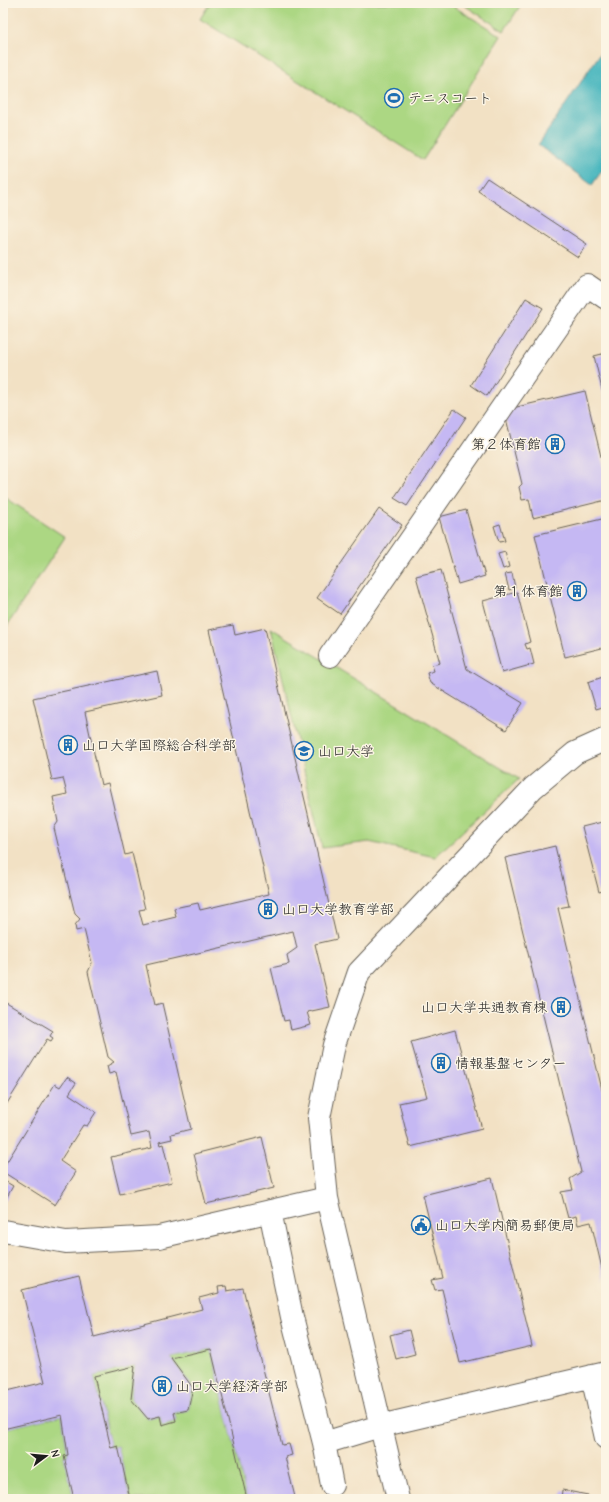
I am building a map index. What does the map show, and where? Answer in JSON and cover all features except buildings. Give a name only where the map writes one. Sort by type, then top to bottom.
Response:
[{"type":"lane","points":[[330,656],[586,285],[606,298]]},
{"type":"lane","points":[[398,1499],[327,1198],[319,1118],[334,1045],[359,972],[533,788],[575,753],[606,739]]},
{"type":"lane","points":[[3,1231],[66,1242],[159,1237],[327,1198]]},
{"type":"lane","points":[[270,1211],[292,1318],[324,1443],[332,1485]]},
{"type":"lane","points":[[324,1443],[380,1426],[599,1375],[606,1438]]},
{"type":"green space","name":"テニスコート","points":[[210,3],[448,3],[501,36],[423,160],[200,19]]},
{"type":"green space","points":[[461,3],[522,3],[504,31]]},
{"type":"green space","points":[[3,496],[65,537],[3,632]]},
{"type":"green space","points":[[271,628],[519,779],[435,857],[369,842],[322,848]]},
{"type":"green space","points":[[211,1349],[247,1499],[130,1499],[118,1446],[111,1448],[94,1376],[135,1366],[131,1399],[148,1419],[160,1416],[162,1425],[176,1421],[174,1413],[188,1410],[193,1388],[171,1358]]},
{"type":"green space","points":[[62,1415],[68,1455],[64,1456],[74,1499],[3,1499],[3,1429]]},
{"type":"water","points":[[606,45],[606,165],[592,185],[538,145]]},
{"type":"place","name":"テニスコート","points":[[394,98]]},
{"type":"place","name":"第２体育館","points":[[555,444]]},
{"type":"place","name":"第１体育館","points":[[577,591]]},
{"type":"place","name":"山口大学国際総合科学部","points":[[68,745]]},
{"type":"place","name":"山口大学","points":[[304,751]]},
{"type":"place","name":"山口大学教育学部","points":[[268,909]]},
{"type":"place","name":"山口大学共通教育棟","points":[[561,1007]]},
{"type":"place","name":"情報基盤センター","points":[[441,1063]]},
{"type":"place","name":"山口大学内簡易郵便局","points":[[421,1225]]},
{"type":"place","name":"山口大学経済学部","points":[[162,1386]]}]
